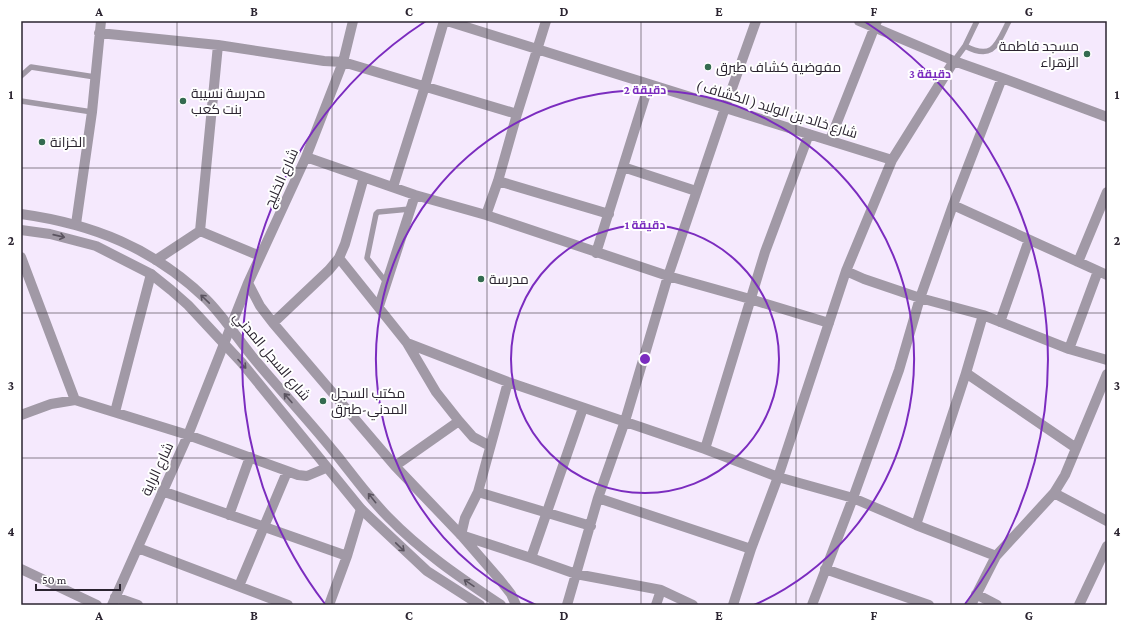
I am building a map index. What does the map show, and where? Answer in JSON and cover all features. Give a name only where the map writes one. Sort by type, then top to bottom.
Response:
[{"type":"street","points":[[76,224],[92,112],[101,21]]},
{"type":"street","name":"شارع الخليج","points":[[224,344],[248,283],[306,157],[343,62],[353,21]]},
{"type":"street","points":[[393,187],[426,86],[445,21]]},
{"type":"street","name":"شارع خالد بن الوليد ( الكشاف )","points":[[445,21],[892,160]]},
{"type":"street","points":[[486,215],[498,181],[516,114],[546,21]]},
{"type":"street","points":[[567,605],[598,498],[625,421],[668,276],[696,191],[756,21]]},
{"type":"street","points":[[859,21],[876,24],[954,61],[1107,118]]},
{"type":"street","points":[[830,140],[876,24]]},
{"type":"street","points":[[99,33],[218,45],[324,61],[343,62],[516,114]]},
{"type":"street","points":[[200,231],[218,45]]},
{"type":"street","points":[[733,605],[751,549],[778,476],[846,271],[892,160],[954,61]]},
{"type":"street","points":[[812,605],[853,498],[899,370],[920,298],[953,205],[1002,78]]},
{"type":"street","points":[[596,253],[649,84]]},
{"type":"street","points":[[705,449],[765,252],[809,134]]},
{"type":"street","points":[[306,157],[414,195],[486,215],[668,276],[750,299],[829,324]]},
{"type":"street","points":[[624,167],[696,191]]},
{"type":"street","points":[[273,323],[329,270],[338,258],[345,244],[364,177]]},
{"type":"street","points":[[498,181],[609,214]]},
{"type":"street","points":[[1078,262],[1107,192]]},
{"type":"street","points":[[379,306],[414,195]]},
{"type":"street","points":[[953,205],[1102,273],[1069,349]]},
{"type":"street","name":"شارع السجل المدني","points":[[21,214],[76,224],[118,239],[156,260],[185,281],[206,300],[230,328],[256,361],[319,432],[387,517],[427,554],[501,605]]},
{"type":"street","name":"شارع السجل المدني","points":[[21,230],[50,234],[96,246],[151,274],[188,305],[254,377],[326,468],[361,509],[427,571],[480,605]]},
{"type":"street","points":[[200,231],[260,256]]},
{"type":"street","points":[[156,260],[200,231]]},
{"type":"street","points":[[1000,322],[1029,240]]},
{"type":"street","points":[[21,257],[75,400]]},
{"type":"street","points":[[338,258],[379,306],[407,343],[436,392],[459,421],[473,438],[490,446]]},
{"type":"street","points":[[846,271],[864,279],[920,298],[983,315],[1069,349],[1107,360]]},
{"type":"street","points":[[115,412],[151,274]]},
{"type":"street","points":[[248,283],[260,306],[273,323],[395,466],[461,535],[500,580],[511,594],[516,605]]},
{"type":"street","points":[[916,525],[966,373],[983,315]]},
{"type":"street","points":[[407,343],[508,382],[625,421],[778,476],[853,498],[916,525],[996,556]]},
{"type":"street","name":"شارع الراية","points":[[114,601],[162,491],[188,436],[224,344]]},
{"type":"street","points":[[966,373],[1076,448]]},
{"type":"street","points":[[971,605],[996,556],[1054,493],[1065,475],[1107,374]]},
{"type":"street","points":[[461,535],[465,518],[478,492],[508,382]]},
{"type":"street","points":[[21,415],[51,404],[75,400],[250,457],[287,472],[303,476],[313,474],[326,468]]},
{"type":"street","points":[[531,558],[583,408]]},
{"type":"street","points":[[395,466],[459,421]]},
{"type":"street","points":[[229,515],[250,457]]},
{"type":"street","points":[[239,586],[287,472]]},
{"type":"street","points":[[162,491],[347,556]]},
{"type":"street","points":[[478,492],[591,526]]},
{"type":"street","points":[[1054,493],[1107,521]]},
{"type":"street","points":[[598,498],[751,549]]},
{"type":"street","points":[[329,605],[347,556],[361,509]]},
{"type":"street","points":[[461,535],[576,574],[661,590],[693,605]]},
{"type":"street","points":[[1079,605],[1107,546]]},
{"type":"street","points":[[138,548],[288,605]]},
{"type":"street","points":[[21,568],[96,605]]},
{"type":"street","points":[[825,569],[929,605]]},
{"type":"street","points":[[656,605],[661,590]]},
{"type":"street","points":[[976,594],[997,605]]},
{"type":"street","points":[[114,601],[138,605]]},
{"type":"lane","points":[[954,61],[965,46],[977,21]]},
{"type":"lane","points":[[965,46],[975,51],[982,52],[994,48],[1010,21]]},
{"type":"lane","points":[[21,76],[31,67],[95,77]]},
{"type":"lane","points":[[21,101],[92,112]]},
{"type":"lane","points":[[386,282],[367,258],[376,214],[378,212],[410,209]]},
{"type":"place","name":"مسجد فاطمة الزهراء","points":[[1087,54]]},
{"type":"place","name":"مفوضية كشاف طبرق","points":[[708,67]]},
{"type":"place","name":"مدرسة نسيبة بنت كعب","points":[[183,101]]},
{"type":"place","name":"الخزانة","points":[[42,142]]},
{"type":"place","name":"مدرسة","points":[[481,279]]},
{"type":"place","name":"مكتب السجل المدني-طبرق","points":[[323,401]]}]
